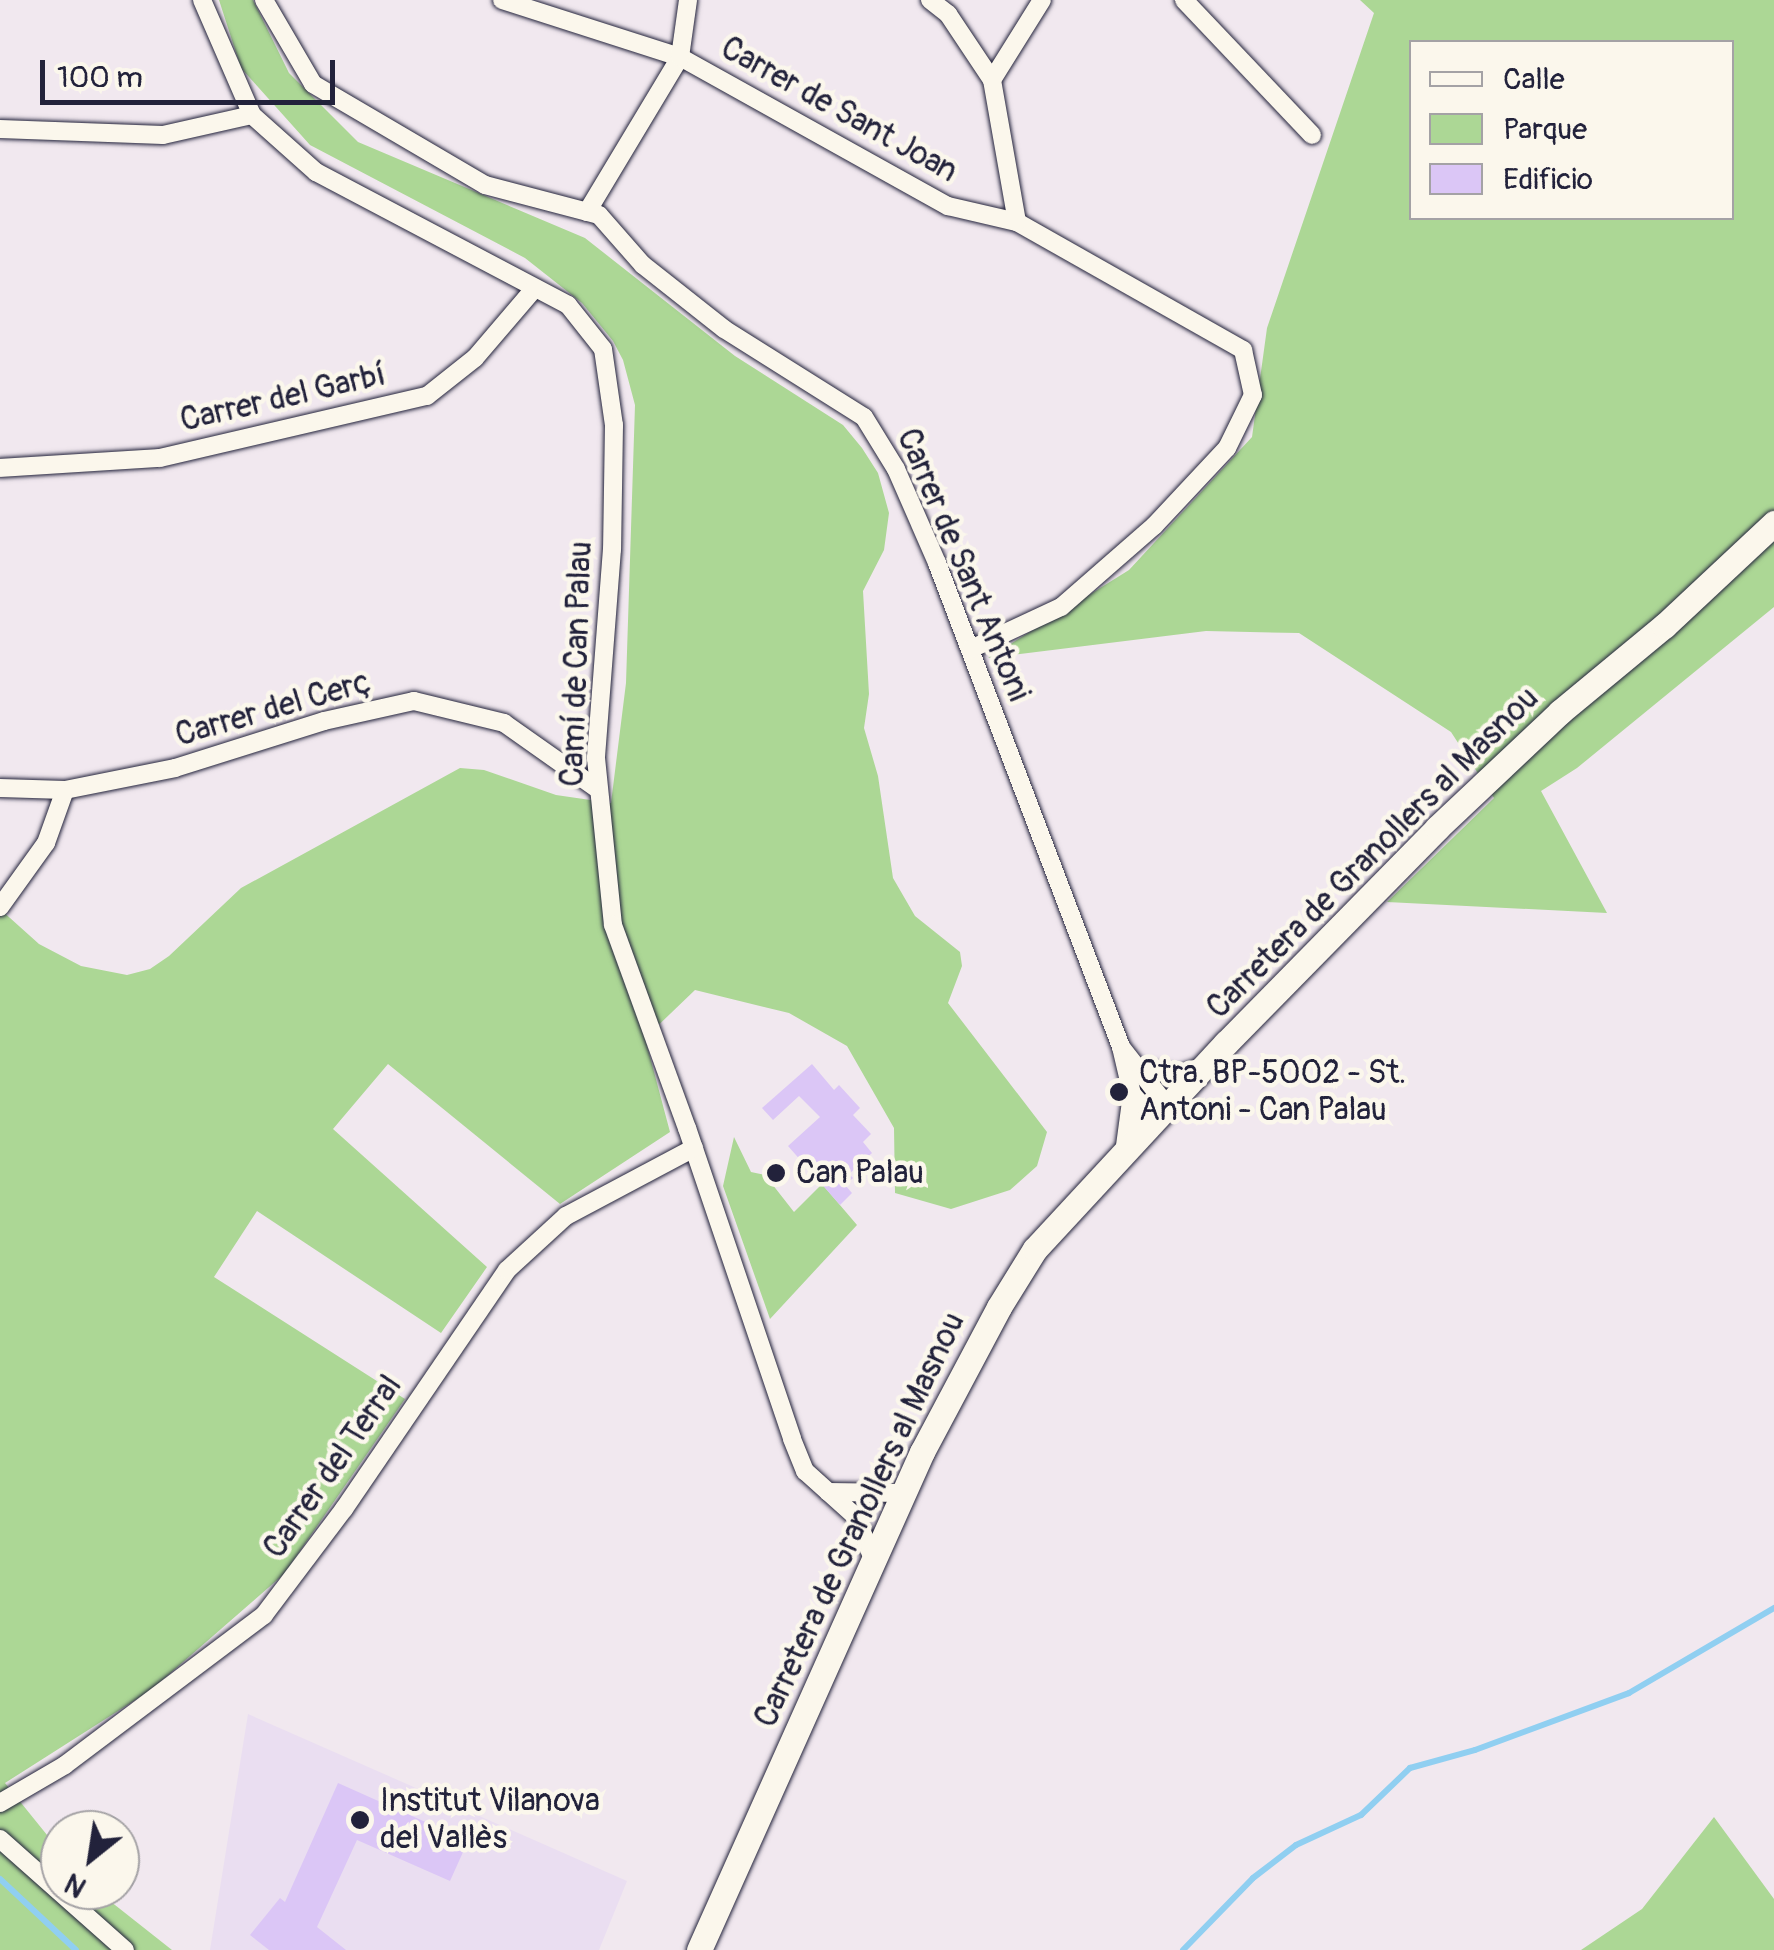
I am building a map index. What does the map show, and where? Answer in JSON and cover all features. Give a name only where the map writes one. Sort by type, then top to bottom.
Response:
[{"type":"main road","name":"Carretera de Granollers al Masnou","points":[[699,1950],[904,1493],[1016,1278],[1036,1249],[1206,1065],[1437,828],[1560,712],[1664,626],[1774,523]]},
{"type":"street","name":"Camí de Can Palau","points":[[202,0],[252,115],[316,172],[568,305],[602,349],[614,425],[612,550],[596,758],[613,925],[805,1471],[856,1517],[873,1559]]},
{"type":"street","name":"Carrer de Sant Antoni","points":[[264,0],[313,84],[485,185],[599,215],[643,266],[724,329],[864,418],[896,469],[971,649],[1121,1047],[1132,1094],[1124,1154]]},
{"type":"street","name":"Carrer de Sant Joan","points":[[502,0],[680,57],[948,206],[1017,222],[1242,350],[1252,395],[1227,448],[1154,526],[1061,607],[971,649]]},
{"type":"street","points":[[586,212],[680,57],[688,0]]},
{"type":"street","points":[[930,0],[948,14],[992,80],[1017,222]]},
{"type":"street","points":[[992,80],[1042,0]]},
{"type":"street","points":[[1184,0],[1312,135]]},
{"type":"street","points":[[0,129],[162,135],[252,115]]},
{"type":"street","name":"Carrer del Garbí","points":[[0,468],[160,458],[426,396],[474,358],[534,289]]},
{"type":"street","name":"Carrer del Cerç","points":[[0,788],[65,790],[176,768],[324,721],[414,701],[504,723],[599,790]]},
{"type":"street","points":[[0,907],[46,842],[65,790]]},
{"type":"street","name":"Carrer de Sant Antoni","points":[[1121,1047],[1141,1068],[1164,1102],[1164,1110]]},
{"type":"street","points":[[1141,1068],[1180,1075],[1206,1065]]},
{"type":"street","points":[[1132,1094],[1141,1104],[1164,1110]]},
{"type":"street","name":"Carrer del Terral","points":[[0,1802],[65,1765],[264,1615],[344,1509],[507,1270],[566,1216],[694,1148]]},
{"type":"street","points":[[827,1492],[904,1493]]},
{"type":"street","points":[[0,1838],[126,1950]]},
{"type":"shaded area","name":"Institut Vilanova del Vallès","points":[[248,1714],[627,1881],[599,1950],[210,1950]]},
{"type":"green space","points":[[219,0],[253,0],[289,73],[358,142],[585,238],[735,356],[843,425],[862,448],[878,473],[889,513],[884,550],[863,591],[869,694],[864,728],[878,776],[893,878],[915,916],[960,952],[962,966],[948,1003],[1047,1132],[1037,1166],[1010,1190],[951,1209],[895,1193],[894,1128],[847,1046],[789,1013],[695,990],[645,1038],[670,1132],[560,1204],[388,1064],[333,1129],[487,1267],[441,1333],[257,1211],[214,1277],[405,1399],[284,1574],[151,1690],[5,1783],[40,1826],[40,1910],[121,1910],[172,1950],[0,1950],[0,909],[39,944],[81,966],[127,975],[150,969],[169,956],[241,888],[460,768],[484,770],[556,795],[611,803],[626,683],[635,405],[623,360],[582,303],[525,258],[310,145],[241,68]]},
{"type":"green space","points":[[1360,0],[1774,0],[1774,607],[1577,768],[1541,791],[1607,913],[1387,902],[1494,798],[1451,732],[1299,633],[1206,631],[988,658],[1129,570],[1252,437],[1267,328],[1374,13]]},
{"type":"green space","points":[[734,1137],[751,1172],[765,1175],[794,1212],[822,1184],[857,1225],[770,1319],[723,1186]]},
{"type":"green space","points":[[1714,1817],[1774,1899],[1774,1950],[1581,1950],[1642,1909]]},
{"type":"building","points":[[812,1064],[834,1090],[839,1085],[860,1108],[853,1115],[871,1134],[863,1142],[872,1153],[849,1174],[853,1178],[845,1185],[852,1193],[840,1205],[788,1146],[820,1117],[799,1096],[773,1120],[762,1108]]},
{"type":"building","points":[[338,1783],[468,1841],[450,1881],[357,1840],[317,1927],[346,1950],[269,1950],[250,1935],[280,1898],[285,1902]]},
{"type":"waterway","points":[[1183,1950],[1253,1878],[1296,1845],[1361,1815],[1410,1768],[1475,1750],[1629,1693],[1774,1608]]},
{"type":"waterway","points":[[0,1879],[76,1950]]},
{"type":"place","name":"Ctra. BP-5002 - St. Antoni - Can Palau","points":[[1119,1092]]},
{"type":"place","name":"Can Palau","points":[[776,1173]]},
{"type":"place","name":"Institut Vilanova del Vallès","points":[[360,1820]]}]
